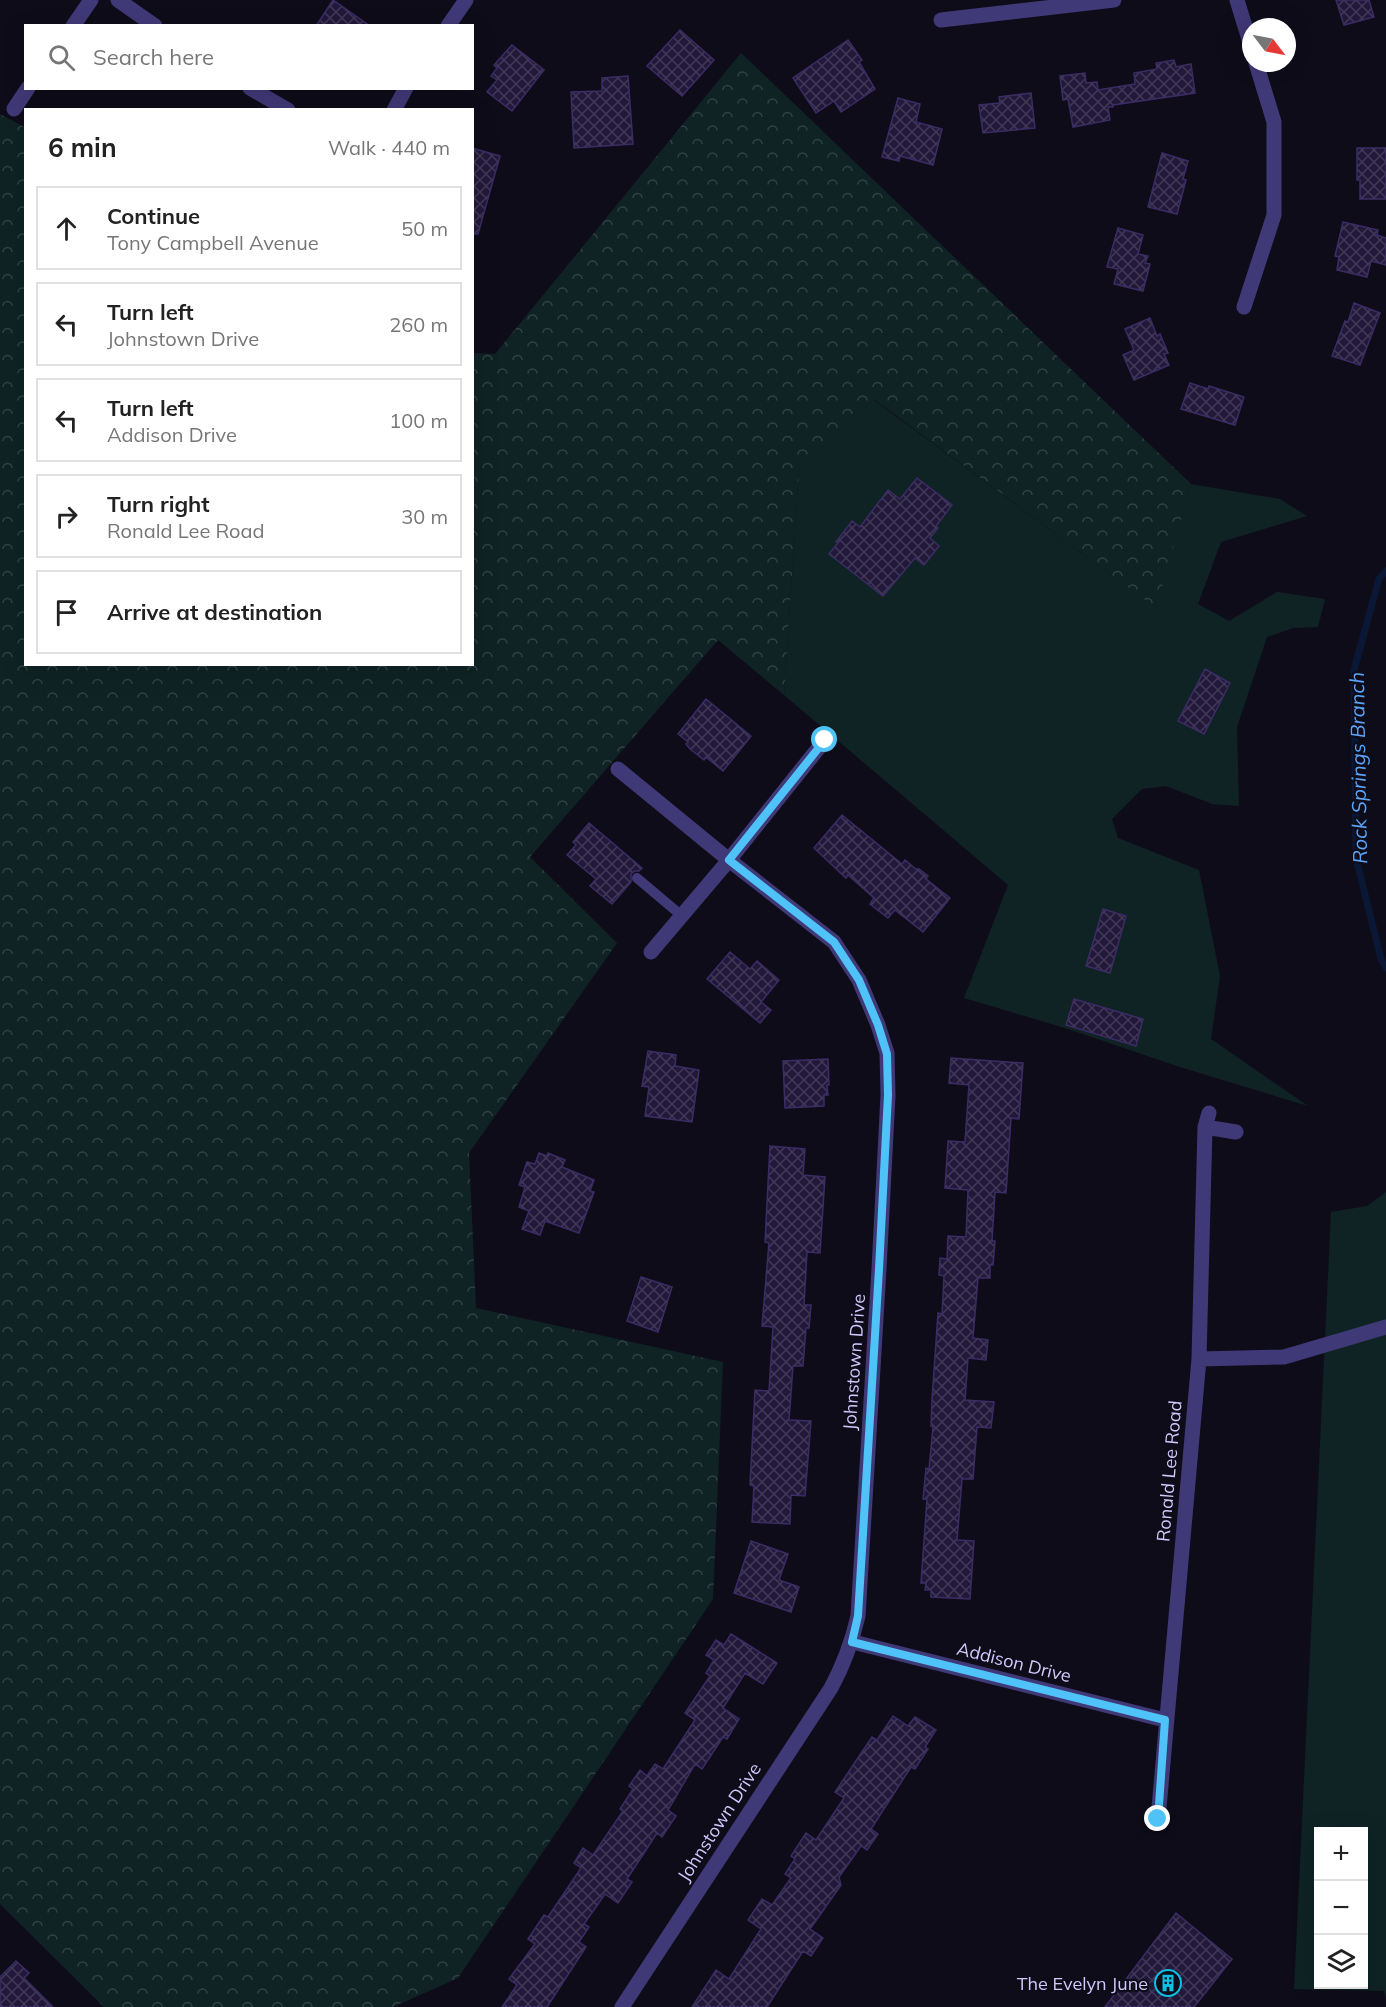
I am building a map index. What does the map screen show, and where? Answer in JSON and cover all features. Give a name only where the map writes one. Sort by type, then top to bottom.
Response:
[{"type":"street","points":[[74,24],[91,0]]},
{"type":"street","points":[[118,0],[152,24]]},
{"type":"street","points":[[449,24],[466,0]]},
{"type":"street","points":[[941,20],[1114,0]]},
{"type":"street","points":[[1237,0],[1242,18]]},
{"type":"street","points":[[1244,307],[1274,215],[1274,122],[1259,72]]},
{"type":"street","points":[[14,109],[27,90]]},
{"type":"street","points":[[253,90],[285,108]]},
{"type":"street","points":[[395,108],[404,90]]},
{"type":"street","points":[[651,952],[729,860],[825,740]]},
{"type":"street","name":"Johnstown Drive","points":[[618,769],[834,942],[859,980],[878,1025],[887,1054],[888,1095],[858,1616],[852,1642],[843,1668],[831,1688],[622,2007]]},
{"type":"street","name":"Ronald Lee Road","points":[[1158,1819],[1165,1720],[1199,1359],[1207,1120],[1236,1132]]},
{"type":"street","points":[[1199,1359],[1284,1357],[1386,1327]]},
{"type":"street","name":"Addison Drive","points":[[852,1642],[1165,1720]]},
{"type":"lane","points":[[637,879],[682,916]]},
{"type":"green space","points":[[741,53],[1191,484],[1156,608],[875,400],[799,469],[784,695],[718,640],[530,857],[617,943],[469,1153],[476,1308],[723,1362],[713,1599],[458,1978],[393,2007],[104,2007],[0,1904],[0,114],[24,127],[24,666],[474,666],[474,353],[495,354]]},
{"type":"green space","points":[[874,400],[1155,607],[1191,484],[1280,499],[1307,516],[1221,542],[1198,604],[1229,621],[1277,592],[1325,599],[1318,627],[1293,628],[1267,637],[1237,727],[1239,806],[1212,804],[1166,786],[1142,789],[1112,819],[1118,838],[1199,870],[1220,976],[1211,1039],[1308,1106],[964,998],[1008,885],[784,695],[799,469]]},
{"type":"green space","points":[[1386,1192],[1386,1999],[1384,1991],[1294,1989],[1331,1212],[1367,1206]]},
{"type":"building","points":[[333,0],[367,24],[317,24]]},
{"type":"building","points":[[1336,0],[1369,0],[1374,17],[1344,25]]},
{"type":"building","points":[[680,30],[714,60],[682,96],[647,66]]},
{"type":"building","points":[[848,40],[862,60],[859,62],[875,89],[841,112],[834,101],[816,113],[793,78]]},
{"type":"building","points":[[512,45],[544,70],[512,111],[487,92],[497,80],[491,76],[497,68],[494,65]]},
{"type":"building","points":[[1174,60],[1176,67],[1191,64],[1195,93],[1113,105],[1113,107],[1108,107],[1110,120],[1073,127],[1068,99],[1063,100],[1060,76],[1085,73],[1086,83],[1097,82],[1098,90],[1135,84],[1134,73],[1157,69],[1156,63]]},
{"type":"building","points":[[628,76],[633,144],[574,148],[571,92],[602,91],[602,78]]},
{"type":"building","points":[[1031,93],[1035,128],[983,133],[979,105],[1000,103],[999,97]]},
{"type":"building","points":[[898,98],[920,104],[916,122],[942,129],[933,165],[900,156],[899,161],[882,157]]},
{"type":"building","points":[[1357,148],[1386,148],[1386,199],[1360,199],[1360,180],[1357,180]]},
{"type":"building","points":[[474,149],[500,156],[478,234],[474,234]]},
{"type":"building","points":[[1162,153],[1188,161],[1183,179],[1186,180],[1177,214],[1148,207]]},
{"type":"building","points":[[1343,222],[1378,230],[1377,235],[1386,238],[1386,265],[1371,261],[1367,277],[1337,270],[1339,257],[1335,256]]},
{"type":"building","points":[[1118,228],[1143,235],[1138,254],[1148,256],[1145,263],[1150,264],[1143,291],[1114,284],[1118,269],[1107,267]]},
{"type":"building","points":[[1354,303],[1380,313],[1360,365],[1332,356]]},
{"type":"building","points":[[1150,318],[1157,336],[1160,334],[1168,353],[1164,354],[1169,365],[1134,380],[1123,355],[1134,350],[1125,329]]},
{"type":"building","points":[[1190,383],[1208,389],[1209,386],[1244,397],[1235,425],[1181,409]]},
{"type":"building","points":[[917,478],[952,505],[930,538],[939,546],[924,565],[915,558],[883,596],[829,554],[852,521],[860,527],[888,490],[900,499]]},
{"type":"building","points":[[1205,669],[1230,683],[1204,734],[1178,721]]},
{"type":"building","points":[[706,699],[751,736],[723,771],[706,757],[704,760],[690,749],[686,744],[688,742],[678,734]]},
{"type":"building","points":[[842,815],[902,864],[905,860],[919,869],[928,876],[926,879],[950,898],[923,932],[895,910],[888,918],[870,904],[874,898],[848,875],[846,878],[814,848]]},
{"type":"building","points":[[589,823],[642,868],[631,874],[631,882],[612,904],[590,886],[596,879],[567,855],[576,845],[573,842]]},
{"type":"building","points":[[1103,909],[1126,916],[1110,973],[1086,966]]},
{"type":"building","points":[[730,952],[750,969],[757,961],[779,980],[761,1002],[771,1010],[760,1023],[707,979]]},
{"type":"building","points":[[1074,999],[1143,1019],[1136,1046],[1066,1025]]},
{"type":"building","points":[[648,1051],[676,1055],[675,1066],[699,1070],[692,1122],[645,1116],[649,1087],[642,1086]]},
{"type":"building","points":[[951,1058],[1023,1063],[1019,1119],[1011,1118],[1006,1193],[995,1192],[993,1265],[990,1265],[990,1278],[978,1278],[973,1338],[988,1340],[986,1360],[968,1358],[965,1400],[994,1402],[991,1428],[977,1427],[973,1479],[962,1479],[957,1540],[974,1541],[970,1599],[931,1597],[931,1590],[925,1590],[926,1583],[921,1583],[927,1499],[923,1499],[926,1468],[929,1469],[933,1427],[931,1426],[932,1399],[938,1313],[942,1314],[944,1276],[939,1275],[940,1258],[947,1259],[948,1236],[966,1237],[968,1190],[945,1188],[948,1141],[965,1142],[969,1085],[949,1083]]},
{"type":"building","points":[[828,1059],[829,1085],[827,1085],[828,1095],[824,1095],[824,1106],[785,1108],[783,1061]]},
{"type":"building","points":[[770,1146],[805,1149],[803,1175],[825,1177],[820,1253],[807,1252],[804,1305],[811,1305],[809,1328],[806,1328],[803,1366],[793,1366],[789,1420],[811,1421],[805,1496],[791,1495],[790,1524],[752,1522],[754,1486],[750,1485],[755,1390],[769,1391],[773,1327],[762,1326],[769,1243],[765,1242]]},
{"type":"building","points":[[539,1153],[547,1156],[548,1153],[565,1160],[562,1167],[594,1180],[590,1191],[594,1192],[579,1233],[545,1221],[540,1235],[522,1229],[529,1211],[519,1207],[525,1187],[519,1185],[527,1162],[535,1164]]},
{"type":"building","points":[[641,1277],[672,1287],[658,1332],[627,1321]]},
{"type":"building","points":[[751,1541],[788,1554],[779,1580],[799,1587],[791,1612],[734,1593]]},
{"type":"building","points":[[731,1634],[777,1663],[763,1684],[745,1673],[723,1708],[739,1719],[727,1739],[723,1737],[702,1769],[695,1764],[668,1810],[676,1816],[662,1837],[657,1833],[627,1879],[632,1882],[618,1903],[605,1894],[584,1924],[589,1927],[579,1942],[586,1947],[547,2007],[502,2007],[517,1985],[509,1979],[535,1944],[528,1939],[544,1915],[548,1917],[581,1868],[574,1863],[583,1848],[593,1855],[623,1811],[620,1809],[633,1789],[629,1786],[640,1770],[647,1776],[655,1764],[663,1769],[695,1720],[685,1713],[710,1676],[706,1673],[714,1660],[706,1655],[716,1640],[724,1645]]},
{"type":"building","points":[[893,1716],[908,1726],[915,1717],[936,1730],[925,1747],[928,1749],[915,1769],[911,1767],[871,1829],[878,1834],[867,1850],[861,1846],[839,1877],[841,1885],[810,1929],[823,1938],[811,1956],[803,1951],[767,2007],[692,2007],[716,1970],[729,1979],[761,1929],[748,1920],[762,1899],[772,1905],[791,1878],[785,1874],[795,1859],[791,1856],[806,1833],[816,1840],[844,1798],[835,1792],[872,1737],[877,1740]]},
{"type":"building","name":"The Evelyn June","points":[[1176,1913],[1232,1959],[1194,2007],[1105,2007]]},
{"type":"building","points":[[16,1961],[29,1973],[24,1978],[53,2007],[0,2007],[0,1977]]},
{"type":"waterway","name":"Rock Springs Branch","points":[[1386,571],[1379,579],[1354,670],[1356,858],[1381,959],[1386,968]]},
{"type":"place","name":"The Evelyn June","points":[[1168,1983]]},
{"type":"route","points":[[825,740],[729,860],[834,942],[859,980],[878,1025],[887,1054],[888,1095],[879,1269],[858,1616],[852,1642],[1165,1720],[1158,1819]]}]
